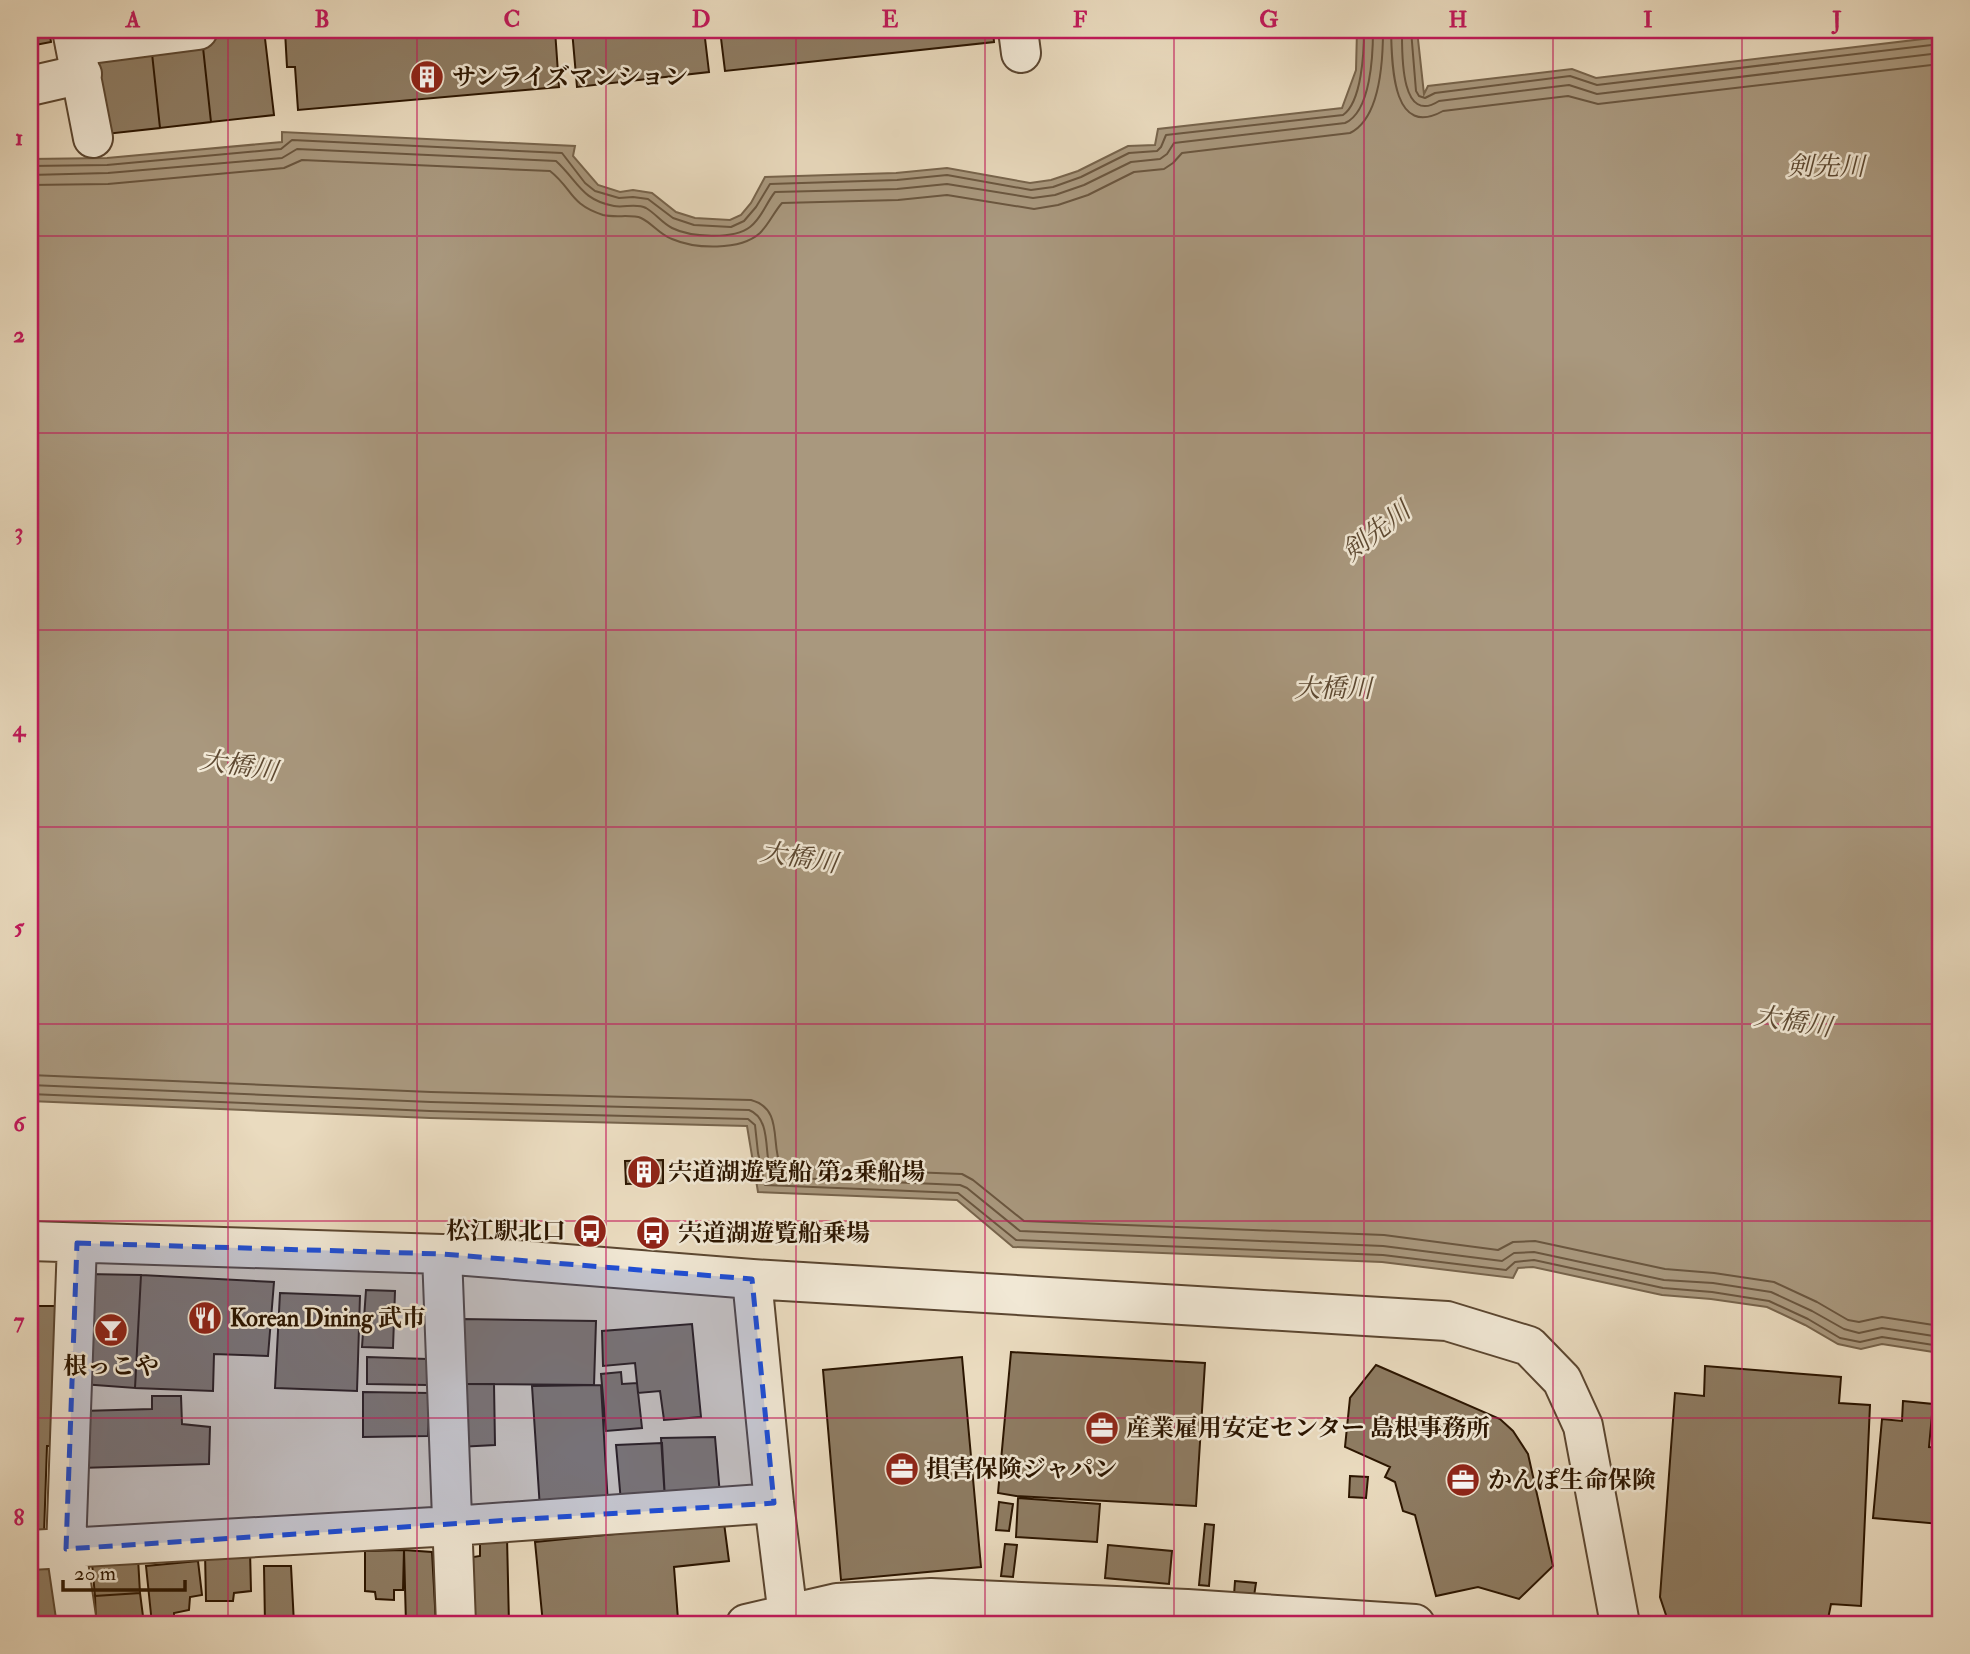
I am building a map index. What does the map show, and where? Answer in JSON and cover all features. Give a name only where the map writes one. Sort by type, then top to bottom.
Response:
[{"type":"street","points":[[30,86],[77,50],[198,30]]},
{"type":"street","points":[[77,50],[93,138]]},
{"type":"street","points":[[30,1241],[442,1254],[752,1279],[1447,1321],[1529,1346],[1562,1380],[1583,1426],[1620,1624]]},
{"type":"street","points":[[77,1243],[48,1550],[77,1624]]},
{"type":"street","points":[[442,1254],[456,1624]]},
{"type":"street","points":[[752,1279],[774,1503],[789,1619]]},
{"type":"street","points":[[48,1550],[452,1526],[774,1503]]},
{"type":"street","points":[[746,1624],[789,1619],[837,1603],[931,1598],[1187,1609],[1415,1624]]},
{"type":"highlighted area","points":[[77,1243],[442,1254],[752,1279],[774,1503],[66,1549]]},
{"type":"water","name":"大橋川","points":[[1357,30],[1417,30],[1424,94],[1428,86],[1572,69],[1596,78],[1940,37],[1940,1353],[1882,1344],[1861,1349],[1838,1344],[1767,1307],[1662,1295],[1533,1267],[1518,1268],[1513,1278],[1382,1262],[1013,1247],[957,1200],[758,1192],[747,1126],[430,1118],[30,1101],[30,159],[107,158],[282,142],[282,132],[575,146],[573,156],[598,185],[620,192],[633,190],[652,193],[676,212],[695,218],[730,220],[741,215],[751,203],[765,177],[896,173],[947,168],[1030,183],[1051,180],[1078,171],[1128,146],[1155,145],[1158,129],[1342,108],[1356,70]]},
{"type":"building","points":[[30,30],[49,30],[51,42],[30,46]]},
{"type":"building","points":[[264,30],[274,115],[211,122],[202,38]]},
{"type":"building","name":"サンライズマンション","points":[[555,30],[559,87],[298,110],[295,67],[287,67],[285,31]]},
{"type":"building","points":[[572,30],[704,30],[709,72],[577,87]]},
{"type":"building","points":[[720,30],[993,30],[994,42],[725,71]]},
{"type":"building","points":[[202,38],[211,122],[160,128],[151,44]]},
{"type":"building","points":[[151,44],[160,128],[106,134],[92,51]]},
{"type":"building","name":"宍道湖遊覧船 第2乗船場","points":[[663,1160],[663,1183],[626,1184],[625,1161]]},
{"type":"building","name":"根っこや","points":[[87,1274],[141,1275],[135,1388],[82,1384]]},
{"type":"building","name":"Korean Dining 武市","points":[[141,1275],[274,1282],[268,1356],[214,1354],[213,1391],[135,1388]]},
{"type":"building","points":[[366,1290],[395,1291],[393,1348],[362,1347]]},
{"type":"building","points":[[280,1293],[360,1296],[357,1391],[275,1388]]},
{"type":"building","points":[[30,1306],[59,1306],[57,1446],[47,1446],[44,1534],[30,1533]]},
{"type":"building","points":[[462,1319],[596,1321],[594,1385],[460,1384]]},
{"type":"building","points":[[692,1324],[701,1417],[664,1420],[660,1391],[638,1393],[635,1363],[603,1366],[602,1331]]},
{"type":"building","name":"産業雇用安定センター 島根事務所","points":[[1011,1352],[1205,1363],[1196,1506],[998,1493]]},
{"type":"building","points":[[367,1357],[427,1359],[427,1385],[367,1384]]},
{"type":"building","name":"損害保険ジャパン","points":[[962,1357],[981,1567],[841,1580],[823,1370]]},
{"type":"building","name":"かんぽ生命保険","points":[[1376,1365],[1500,1419],[1513,1431],[1528,1454],[1553,1566],[1519,1599],[1478,1587],[1436,1596],[1415,1515],[1403,1511],[1395,1482],[1385,1477],[1390,1467],[1345,1447],[1350,1398]]},
{"type":"building","points":[[1705,1366],[1841,1377],[1839,1403],[1870,1405],[1861,1606],[1831,1604],[1827,1624],[1669,1624],[1660,1597],[1675,1393],[1704,1396]]},
{"type":"building","points":[[621,1372],[622,1384],[637,1383],[642,1428],[606,1431],[601,1374]]},
{"type":"building","points":[[454,1384],[494,1384],[495,1445],[458,1447]]},
{"type":"building","points":[[601,1385],[608,1505],[540,1509],[532,1386]]},
{"type":"building","points":[[363,1392],[430,1393],[428,1436],[363,1437]]},
{"type":"building","points":[[152,1396],[181,1396],[182,1424],[210,1427],[209,1464],[80,1468],[82,1411],[152,1409]]},
{"type":"building","points":[[1903,1401],[1933,1404],[1929,1447],[1940,1448],[1940,1524],[1873,1518],[1882,1419],[1902,1421]]},
{"type":"building","points":[[715,1437],[720,1495],[665,1500],[661,1438]]},
{"type":"building","points":[[662,1443],[665,1500],[621,1502],[616,1445]]},
{"type":"building","points":[[1350,1476],[1368,1477],[1366,1498],[1349,1497]]},
{"type":"building","points":[[1018,1498],[1100,1504],[1097,1542],[1016,1537]]},
{"type":"building","points":[[999,1502],[1013,1504],[1009,1531],[996,1530]]},
{"type":"building","points":[[724,1523],[729,1561],[674,1567],[678,1619],[635,1624],[543,1624],[535,1542]]},
{"type":"building","points":[[1205,1524],[1214,1525],[1209,1586],[1199,1585]]},
{"type":"building","points":[[507,1537],[509,1624],[469,1624],[467,1558],[480,1556],[480,1538]]},
{"type":"building","points":[[1005,1544],[1017,1545],[1013,1577],[1001,1576]]},
{"type":"building","points":[[1108,1545],[1172,1551],[1169,1584],[1105,1578]]},
{"type":"building","points":[[250,1550],[251,1591],[234,1593],[233,1601],[206,1601],[205,1552]]},
{"type":"building","points":[[404,1550],[403,1590],[394,1590],[394,1600],[376,1599],[375,1592],[365,1591],[365,1551]]},
{"type":"building","points":[[404,1550],[432,1552],[436,1624],[406,1624]]},
{"type":"building","points":[[30,1558],[52,1558],[63,1624],[30,1624]]},
{"type":"building","points":[[138,1558],[140,1593],[95,1596],[92,1563]]},
{"type":"building","points":[[198,1561],[202,1595],[190,1597],[189,1610],[174,1613],[174,1622],[152,1624],[146,1566]]},
{"type":"building","points":[[264,1566],[291,1566],[294,1624],[265,1624]]},
{"type":"building","points":[[1235,1581],[1256,1583],[1254,1596],[1234,1595]]},
{"type":"building","points":[[140,1593],[144,1624],[96,1624],[95,1596]]},
{"type":"place","name":"サンライズマンション","points":[[427,77]]},
{"type":"place","name":"宍道湖遊覧船 第2乗船場","points":[[644,1172]]},
{"type":"place","name":"松江駅北口","points":[[590,1231]]},
{"type":"place","name":"宍道湖遊覧船乗場","points":[[653,1233]]},
{"type":"place","name":"Korean Dining 武市","points":[[205,1318]]},
{"type":"place","name":"根っこや","points":[[111,1330]]},
{"type":"place","name":"産業雇用安定センター 島根事務所","points":[[1102,1428]]},
{"type":"place","name":"損害保険ジャパン","points":[[902,1469]]},
{"type":"place","name":"かんぽ生命保険","points":[[1463,1480]]},
{"type":"water label","name":"剣先川","points":[[1826,166]]},
{"type":"water label","name":"剣先川","points":[[1376,531]]}]
